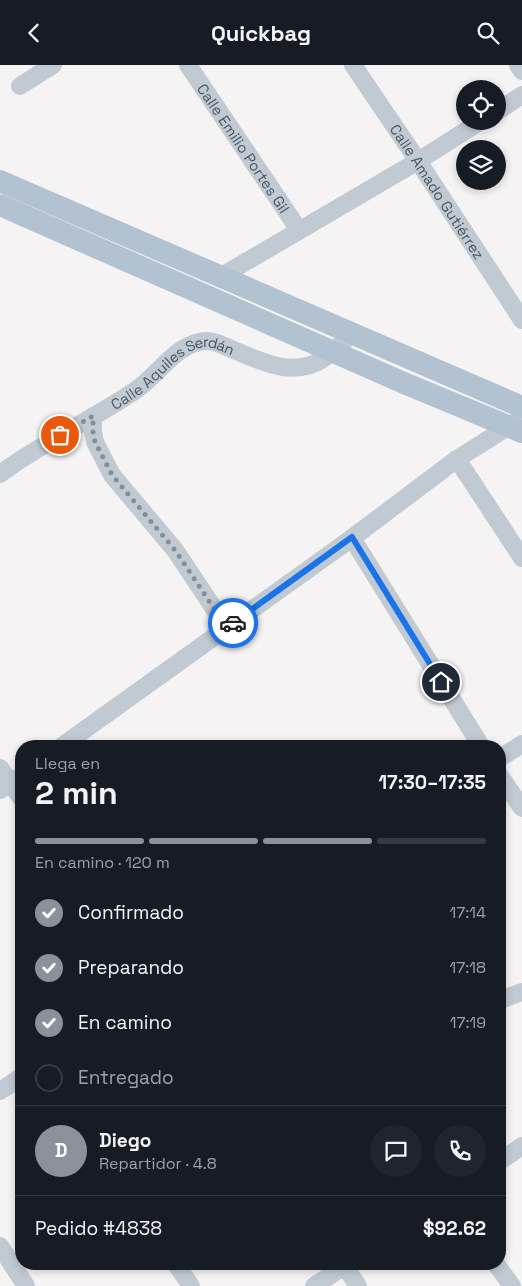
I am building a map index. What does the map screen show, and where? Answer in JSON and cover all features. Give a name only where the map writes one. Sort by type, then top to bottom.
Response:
[{"type":"main road","points":[[0,181],[522,407]]},
{"type":"main road","points":[[0,205],[332,352],[517,426]]},
{"type":"street","points":[[20,86],[53,65]]},
{"type":"street","name":"Calle Emilio Portes Gil","points":[[188,65],[298,230]]},
{"type":"street","name":"Calle Amado Gutiérrez","points":[[353,65],[522,320]]},
{"type":"street","points":[[518,65],[522,71]]},
{"type":"street","points":[[506,106],[522,95]]},
{"type":"street","points":[[220,277],[418,161],[467,130]]},
{"type":"street","name":"Calle Aquiles Serdán","points":[[0,474],[33,451],[139,388],[180,351],[201,341],[218,344],[267,364],[286,368],[298,368],[312,364],[332,352],[352,334]]},
{"type":"street","points":[[93,416],[95,442],[112,475],[175,550],[227,628]]},
{"type":"street","points":[[70,740],[457,459],[517,426]]},
{"type":"street","points":[[457,459],[522,558]]},
{"type":"street","points":[[352,537],[477,740]]},
{"type":"street","points":[[506,754],[522,744]]},
{"type":"street","points":[[0,768],[11,783]]},
{"type":"street","points":[[506,785],[522,808]]},
{"type":"street","points":[[506,998],[522,992]]},
{"type":"street","points":[[0,1091],[15,1081]]},
{"type":"street","points":[[506,1157],[522,1146]]},
{"type":"street","points":[[0,1246],[15,1259]]},
{"type":"street","points":[[20,1270],[26,1286]]},
{"type":"street","points":[[180,1270],[191,1286]]},
{"type":"street","points":[[314,1286],[338,1270]]},
{"type":"street","points":[[348,1270],[358,1286]]},
{"type":"street","points":[[500,1270],[512,1286]]},
{"type":"way so far","points":[[60,435],[93,416],[95,442],[112,475],[175,550],[227,628],[233,623]]},
{"type":"route","points":[[233,623],[352,537],[441,682]]}]
